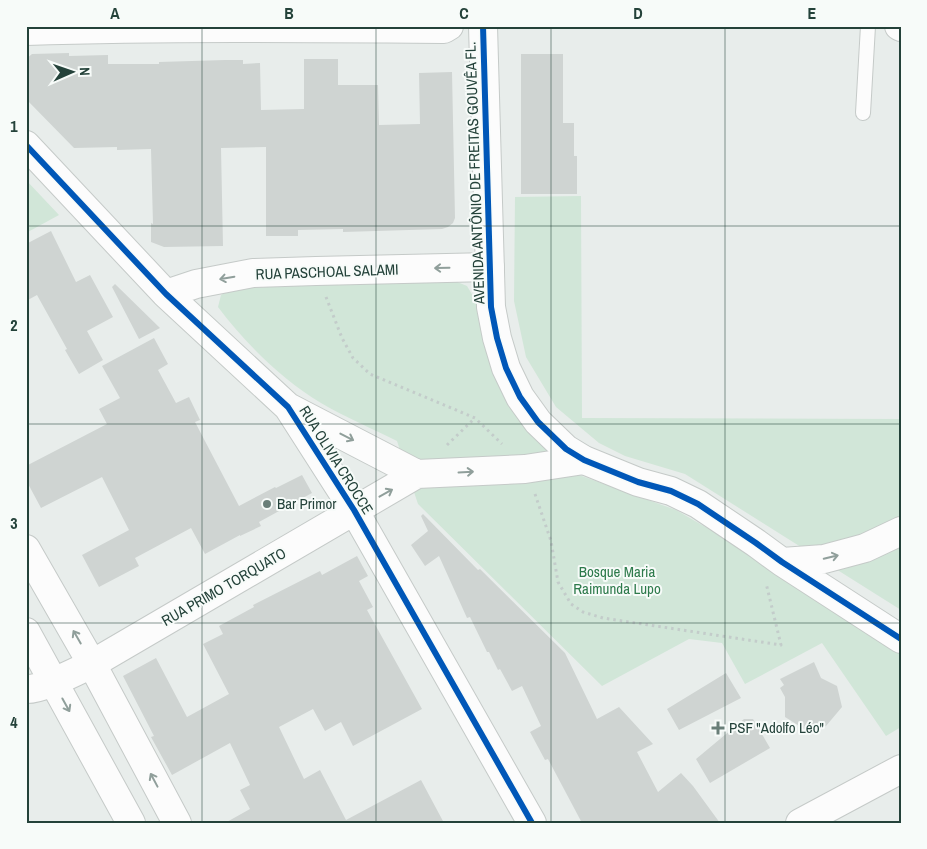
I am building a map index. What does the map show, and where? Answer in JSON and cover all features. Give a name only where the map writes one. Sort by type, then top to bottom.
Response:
[{"type":"street","points":[[26,31],[83,28],[368,27],[444,29],[449,26]]},
{"type":"street","name":"AVENIDA ANTÔNIO DE FREITAS GOUVÊA FL.","points":[[483,26],[491,307],[496,338],[506,368],[520,397],[538,422],[566,448],[584,460],[638,482],[671,491],[698,504],[782,562],[901,639]]},
{"type":"street","name":"RUA OLIVIA CROCCE","points":[[26,145],[166,294],[288,407],[354,510],[532,823]]},
{"type":"street","name":"RUA PASCHOAL SALAMI","points":[[166,294],[196,284],[253,273],[490,267]]},
{"type":"street","points":[[288,407],[417,474],[525,469],[584,460]]},
{"type":"street","name":"RUA PRIMO TORQUATO","points":[[26,689],[53,681],[92,664],[417,474]]},
{"type":"street","points":[[782,562],[824,559],[840,555],[865,548],[901,531]]},
{"type":"street","points":[[26,549],[92,664],[177,823]]},
{"type":"street","points":[[26,632],[131,823]]},
{"type":"street","points":[[800,823],[901,769]]},
{"type":"lane","points":[[863,113],[868,26]]},
{"type":"path","points":[[316,271],[342,338],[353,358],[370,374],[475,418],[525,469],[551,541],[558,582],[571,604],[583,612],[603,618],[781,645],[756,543]]},
{"type":"green space","points":[[26,180],[59,215],[26,233]]},
{"type":"green space","points":[[581,196],[582,418],[901,419],[901,610],[685,474],[625,456],[599,443],[556,407],[526,357],[514,301],[515,197]]},
{"type":"green space","name":"Bosque Maria Raimunda Lupo","points":[[414,279],[450,279],[467,286],[476,301],[483,337],[536,435],[579,475],[676,510],[721,536],[901,654],[901,727],[886,736],[822,643],[745,684],[722,643],[689,639],[602,686],[418,504],[397,441],[349,418],[306,394],[265,360],[218,307],[221,295],[232,289]]},
{"type":"building","points":[[69,53],[69,56],[108,55],[108,64],[159,64],[159,62],[225,60],[243,60],[243,64],[260,63],[261,110],[304,109],[304,59],[338,59],[338,85],[378,85],[379,125],[420,124],[419,73],[452,72],[455,218],[453,223],[442,229],[343,232],[343,229],[298,230],[298,236],[266,236],[266,147],[221,148],[223,246],[164,247],[151,242],[151,223],[153,224],[151,149],[117,150],[117,147],[74,148],[26,99],[26,59],[32,54]]},
{"type":"building","points":[[521,54],[563,54],[563,123],[574,123],[574,156],[577,156],[577,194],[521,194]]},
{"type":"building","points":[[51,231],[76,282],[90,275],[113,317],[87,331],[103,360],[79,374],[37,295],[26,301],[26,244]]},
{"type":"building","points":[[115,284],[160,328],[139,339],[112,287]]},
{"type":"building","points":[[154,338],[168,364],[158,370],[176,403],[189,397],[200,420],[195,422],[239,506],[302,475],[312,493],[259,522],[261,526],[205,554],[191,528],[135,558],[139,566],[99,587],[82,555],[129,530],[102,477],[41,508],[26,480],[26,466],[107,424],[99,409],[120,398],[102,366]]},
{"type":"building","points":[[423,514],[478,570],[480,569],[565,653],[597,719],[619,707],[653,744],[637,752],[658,792],[681,773],[720,823],[582,823],[548,759],[545,760],[530,732],[541,726],[522,686],[512,691],[500,669],[498,670],[470,617],[467,618],[439,556],[425,566],[411,545],[428,531],[421,516]]},
{"type":"building","points":[[357,556],[368,576],[359,581],[373,607],[367,610],[422,709],[353,746],[341,722],[325,731],[313,709],[279,727],[304,779],[320,770],[346,820],[421,780],[444,823],[225,823],[250,809],[240,790],[250,785],[230,743],[172,775],[151,737],[154,736],[123,676],[156,658],[187,717],[229,694],[203,644],[223,634],[219,626],[254,607],[253,605],[320,571],[322,575]]},
{"type":"building","points":[[814,662],[821,678],[837,686],[842,707],[826,726],[809,732],[785,717],[785,697],[780,688],[784,685],[780,679]]},
{"type":"building","points":[[726,673],[741,698],[679,730],[667,709]]},
{"type":"building","points":[[744,719],[753,719],[770,748],[710,783],[696,759]]},
{"type":"cycle path","points":[[483,26],[491,307],[497,338],[506,368],[520,397],[538,422],[566,449],[584,460],[638,482],[671,491],[698,504],[782,562],[901,639]]},
{"type":"cycle path","points":[[26,145],[166,294],[288,407],[354,510],[532,823]]},
{"type":"place","name":"Bar Primor","points":[[267,504]]},
{"type":"place","name":"PSF \"Adolfo Léo\"","points":[[718,728]]}]
